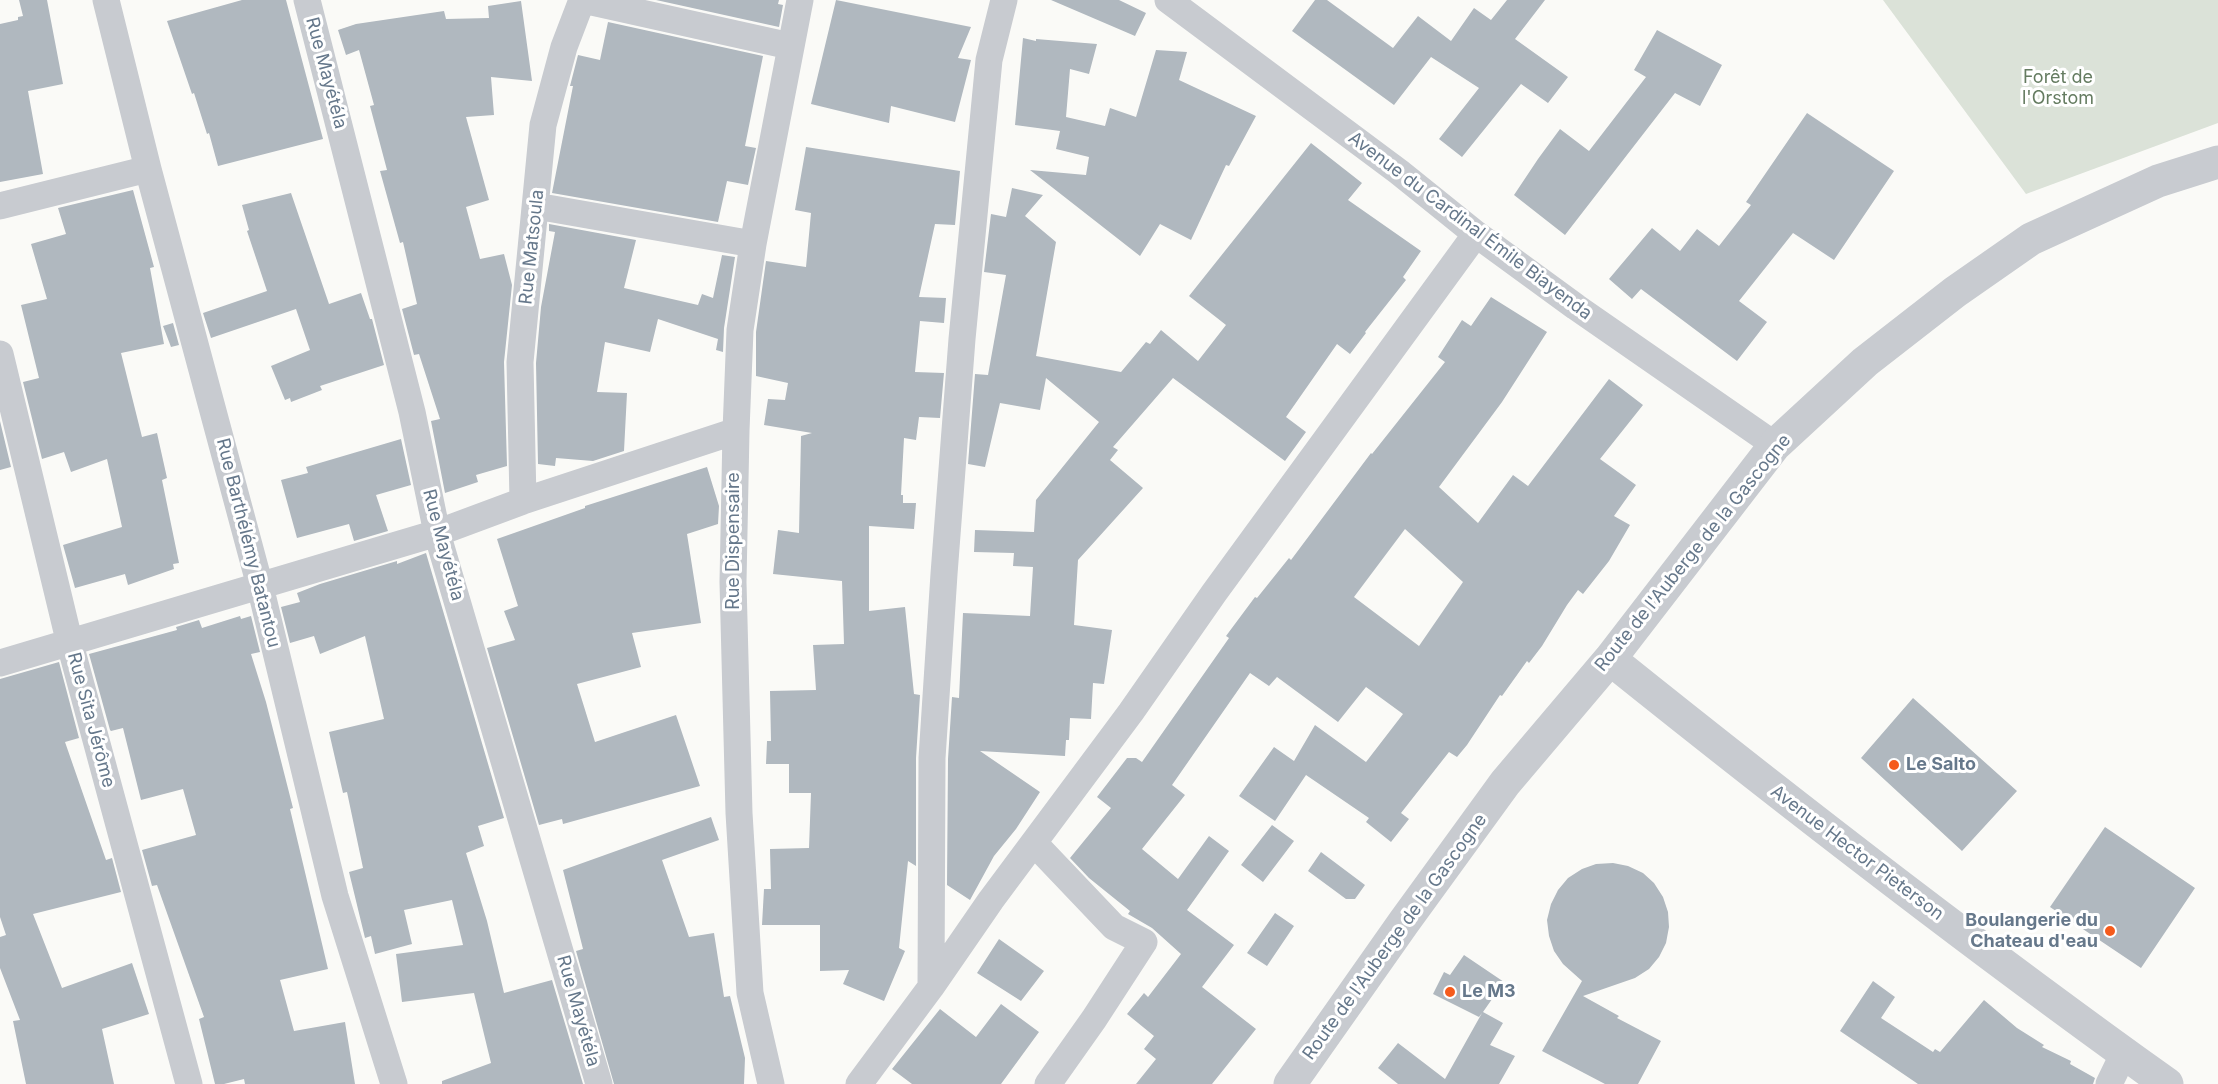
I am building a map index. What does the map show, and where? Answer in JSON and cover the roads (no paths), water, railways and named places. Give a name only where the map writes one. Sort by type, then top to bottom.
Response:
[{"type":"street","name":"Rue Barthélémy Batantou","points":[[106,0],[148,169],[260,586],[335,896],[394,1084]]},
{"type":"street","name":"Rue Mayétéla","points":[[307,0],[412,412],[437,533],[599,1084]]},
{"type":"street","points":[[583,0],[790,46]]},
{"type":"street","name":"Rue Matsoula","points":[[523,501],[520,362],[543,125],[564,47],[583,0]]},
{"type":"street","name":"Rue Dispensaire","points":[[771,1084],[750,993],[739,813],[733,582],[736,431],[741,330],[753,244],[800,0]]},
{"type":"street","points":[[931,987],[932,758],[944,574],[962,339],[989,60],[1004,0]]},
{"type":"street","name":"Avenue du Cardinal Émile Biayenda","points":[[1168,0],[1399,172],[1476,234],[1576,307],[1775,445]]},
{"type":"street","name":"Route de l'Auberge de la Gascogne","points":[[1290,1084],[1505,783],[1610,659],[1775,445],[1865,363],[1955,292],[2031,239],[2158,181],[2218,162]]},
{"type":"street","points":[[0,206],[148,169]]},
{"type":"street","points":[[536,207],[753,244]]},
{"type":"street","points":[[859,1084],[1476,234]]},
{"type":"street","name":"Rue Sita Jérôme","points":[[0,354],[70,644],[189,1084]]},
{"type":"street","points":[[0,663],[437,533],[523,501],[736,431]]},
{"type":"street","name":"Avenue Hector Pieterson","points":[[1610,659],[1781,796],[2167,1084]]},
{"type":"street","points":[[1034,843],[1114,927],[1144,942],[1048,1084]]},
{"type":"street","points":[[2109,1084],[2124,1053]]},
{"type":"place","name":"Le Salto","points":[[1894,765]]},
{"type":"place","name":"Boulangerie du Chateau d'eau","points":[[2110,931]]},
{"type":"place","name":"Le M3","points":[[1450,992]]},
{"type":"park label","name":"Forêt de l'Orstom","points":[[2058,88]]}]
